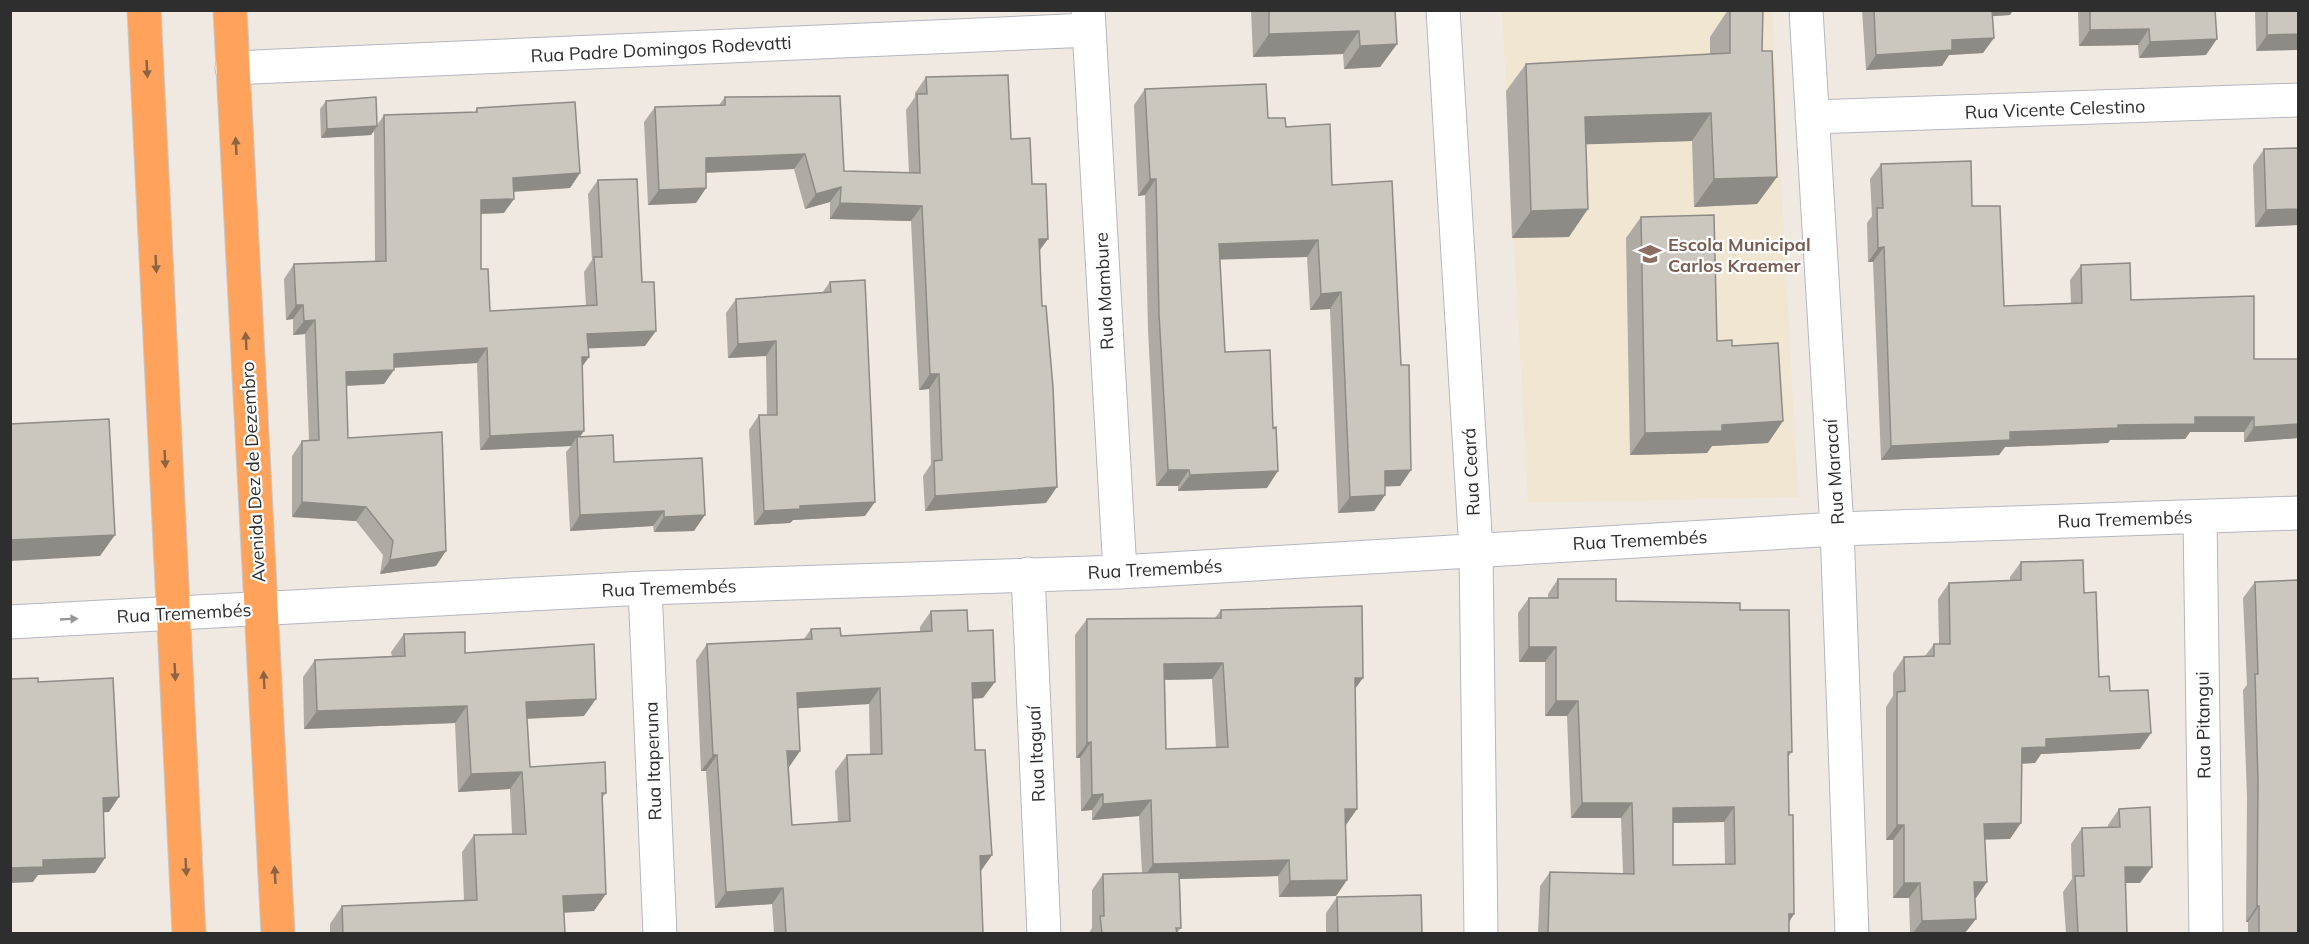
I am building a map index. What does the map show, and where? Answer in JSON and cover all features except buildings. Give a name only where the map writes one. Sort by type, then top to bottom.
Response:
[{"type":"highway","points":[[144,10],[189,933]]},
{"type":"highway","name":"Avenida Dez de Dezembro","points":[[230,10],[278,933]]},
{"type":"street","name":"Rua Ceará","points":[[1443,10],[1476,550],[1481,933]]},
{"type":"street","name":"Rua Maracaí","points":[[1806,10],[1837,529],[1852,933]]},
{"type":"street","name":"Rua Padre Domingos Rodevatti","points":[[232,68],[1089,20]]},
{"type":"street","name":"Rua Mambure","points":[[1089,20],[1120,572]]},
{"type":"street","name":"Rua Vicente Celestino","points":[[1812,117],[2298,100]]},
{"type":"street","name":"Rua Tremembés","points":[[10,622],[645,588],[1120,572],[1837,529],[2298,513]]},
{"type":"street","name":"Rua Pitangui","points":[[2200,517],[2206,933]]},
{"type":"street","name":"Rua Itaguaí","points":[[1028,574],[1044,933]]},
{"type":"street","name":"Rua Itaperuna","points":[[645,588],[660,933]]},
{"type":"shaded area","name":"Escola Municipal Carlos Kraemer","points":[[1502,11],[1772,11],[1798,497],[1528,503]]},
{"type":"place","name":"Escola Municipal Carlos Kraemer","points":[[1650,254]]}]
